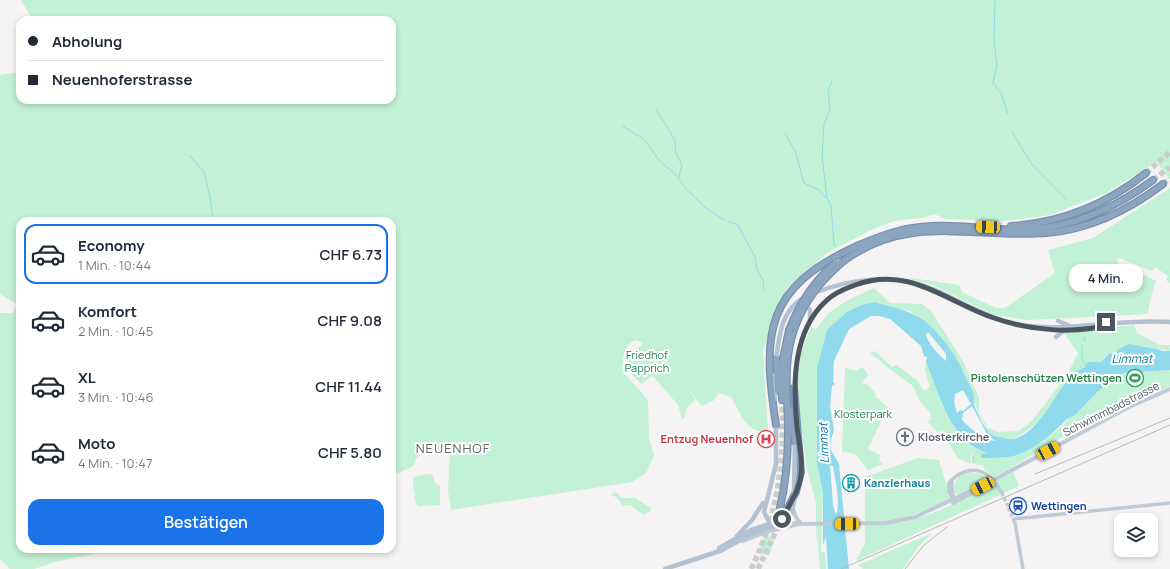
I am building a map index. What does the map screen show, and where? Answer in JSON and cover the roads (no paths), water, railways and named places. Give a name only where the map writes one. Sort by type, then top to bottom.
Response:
[{"type":"highway","points":[[988,227],[1033,224],[1078,212],[1110,197],[1146,173]]},
{"type":"highway","points":[[776,425],[770,379],[771,341],[778,312],[794,287],[809,272],[827,261],[885,234],[912,227],[939,225],[1034,229],[1069,222],[1112,206],[1152,180]]},
{"type":"highway","points":[[779,523],[788,458],[787,364],[795,327],[805,306],[816,289],[845,260],[862,249],[880,241],[912,232],[946,230],[1034,233],[1074,228],[1094,223],[1118,212],[1163,184]]},
{"type":"highway","points":[[776,359],[780,401],[782,363],[789,330],[798,310],[808,292],[835,263],[858,246]]},
{"type":"highway","points":[[787,364],[795,442]]},
{"type":"highway","points":[[779,523],[796,492],[801,472],[794,388]]},
{"type":"main road","points":[[779,523],[767,520],[764,512],[777,460],[774,383],[776,359],[781,329],[790,309],[802,298],[822,290],[850,282],[889,279],[914,283],[934,290],[987,316],[1008,322],[1032,326],[1069,326],[1147,320],[1170,322]]},
{"type":"main road","points":[[809,323],[818,310],[831,297],[863,281]]},
{"type":"main road","points":[[734,542],[766,532],[789,517],[793,509],[795,442],[794,388],[799,352],[809,323],[810,310],[806,305],[800,304],[790,309]]},
{"type":"main road","points":[[1056,337],[1064,330],[1114,323]]},
{"type":"main road","points":[[1058,326],[1064,330]]},
{"type":"main road","name":"Schwimmbadstrasse","points":[[779,523],[886,523],[915,517],[936,509],[953,498],[972,493],[1130,407],[1170,389]]},
{"type":"main road","name":"Schwimmbadstrasse","points":[[936,509],[953,498],[976,490]]},
{"type":"main road","points":[[734,542],[754,518],[769,492]]},
{"type":"main road","points":[[793,509],[801,524]]},
{"type":"main road","points":[[666,569],[713,553],[734,542],[779,523]]},
{"type":"street","points":[[960,496],[953,498],[952,479],[961,472],[973,470],[982,472],[992,479]]},
{"type":"street","points":[[996,484],[1002,493]]},
{"type":"street","points":[[1014,519],[1170,503]]},
{"type":"street","points":[[1015,523],[1023,569]]},
{"type":"water","name":"Limmat","points":[[875,302],[902,310],[920,318],[931,326],[945,342],[960,365],[973,392],[974,404],[984,426],[993,435],[1008,439],[1014,439],[1025,434],[1035,425],[1068,380],[1077,372],[1086,367],[1085,365],[1088,362],[1101,362],[1109,354],[1114,353],[1120,348],[1129,344],[1170,351],[1170,370],[1124,373],[1110,381],[1074,416],[1067,419],[1047,438],[1031,448],[1006,457],[981,458],[981,454],[988,453],[975,448],[964,439],[948,416],[926,362],[927,357],[924,356],[921,346],[890,319],[879,316],[871,316],[849,329],[834,361],[833,382],[835,384],[832,386],[830,406],[834,430],[830,443],[831,450],[839,464],[849,569],[828,569],[826,537],[823,545],[823,493],[817,463],[817,368],[827,330],[847,312],[862,305]],"holes":[[[928,332],[946,354],[946,361],[931,345],[926,334]],[[963,390],[971,404],[963,411],[960,410],[957,413],[954,402],[955,394]],[[972,406],[988,436],[996,441],[986,439],[973,430],[962,420],[963,413]],[[830,465],[833,466],[837,491],[838,504],[836,515],[833,505]]]},
{"type":"waterway","points":[[995,0],[994,42],[997,65],[993,83],[1001,93],[1008,114]]},
{"type":"waterway","points":[[832,81],[828,91],[830,110],[824,125],[822,156],[827,198],[831,206],[834,244],[836,247]]},
{"type":"waterway","points":[[656,109],[675,140],[676,153],[682,165],[679,177]]},
{"type":"waterway","points":[[622,126],[644,139],[658,159],[678,177],[685,188],[706,208],[724,220]]},
{"type":"waterway","points":[[1012,132],[1031,163],[1066,199]]},
{"type":"waterway","points":[[785,133],[795,151],[804,183],[819,190],[826,198]]},
{"type":"waterway","points":[[190,156],[204,172],[210,197],[212,217]]},
{"type":"waterway","points":[[728,221],[738,225],[755,257],[757,270],[763,280],[764,289]]},
{"type":"waterway","points":[[1084,341],[1085,337]]},
{"type":"waterway","points":[[1082,345],[1082,360],[1086,365]]},
{"type":"tunnel","points":[[1146,173],[1170,152]]},
{"type":"tunnel","points":[[1153,180],[1170,167]]},
{"type":"tunnel","points":[[1163,184],[1170,178]]},
{"type":"tunnel","points":[[751,569],[768,528],[778,487],[782,445],[782,400]]},
{"type":"tunnel","points":[[1002,493],[1015,523]]},
{"type":"tunnel","points":[[758,569],[779,525]]},
{"type":"railway","points":[[1035,474],[1170,418]]},
{"type":"railway","points":[[841,569],[1170,425]]},
{"type":"railway","points":[[973,455],[973,463]]},
{"type":"railway","points":[[905,569],[924,545],[947,527]]},
{"type":"place","name":"Pistolenschützen Wettingen","points":[[1135,378]]},
{"type":"place","name":"Klosterkirche","points":[[905,437]]},
{"type":"place","name":"Entzug Neuenhof","points":[[766,439]]},
{"type":"place","name":"Kanzlerhaus","points":[[851,483]]},
{"type":"place","name":"Wettingen","points":[[1018,506]]},
{"type":"district","name":"NEUENHOF","points":[[453,448]]},
{"type":"park label","name":"Friedhof Papprich","points":[[647,361]]},
{"type":"park label","name":"Klosterpark","points":[[863,414]]}]
